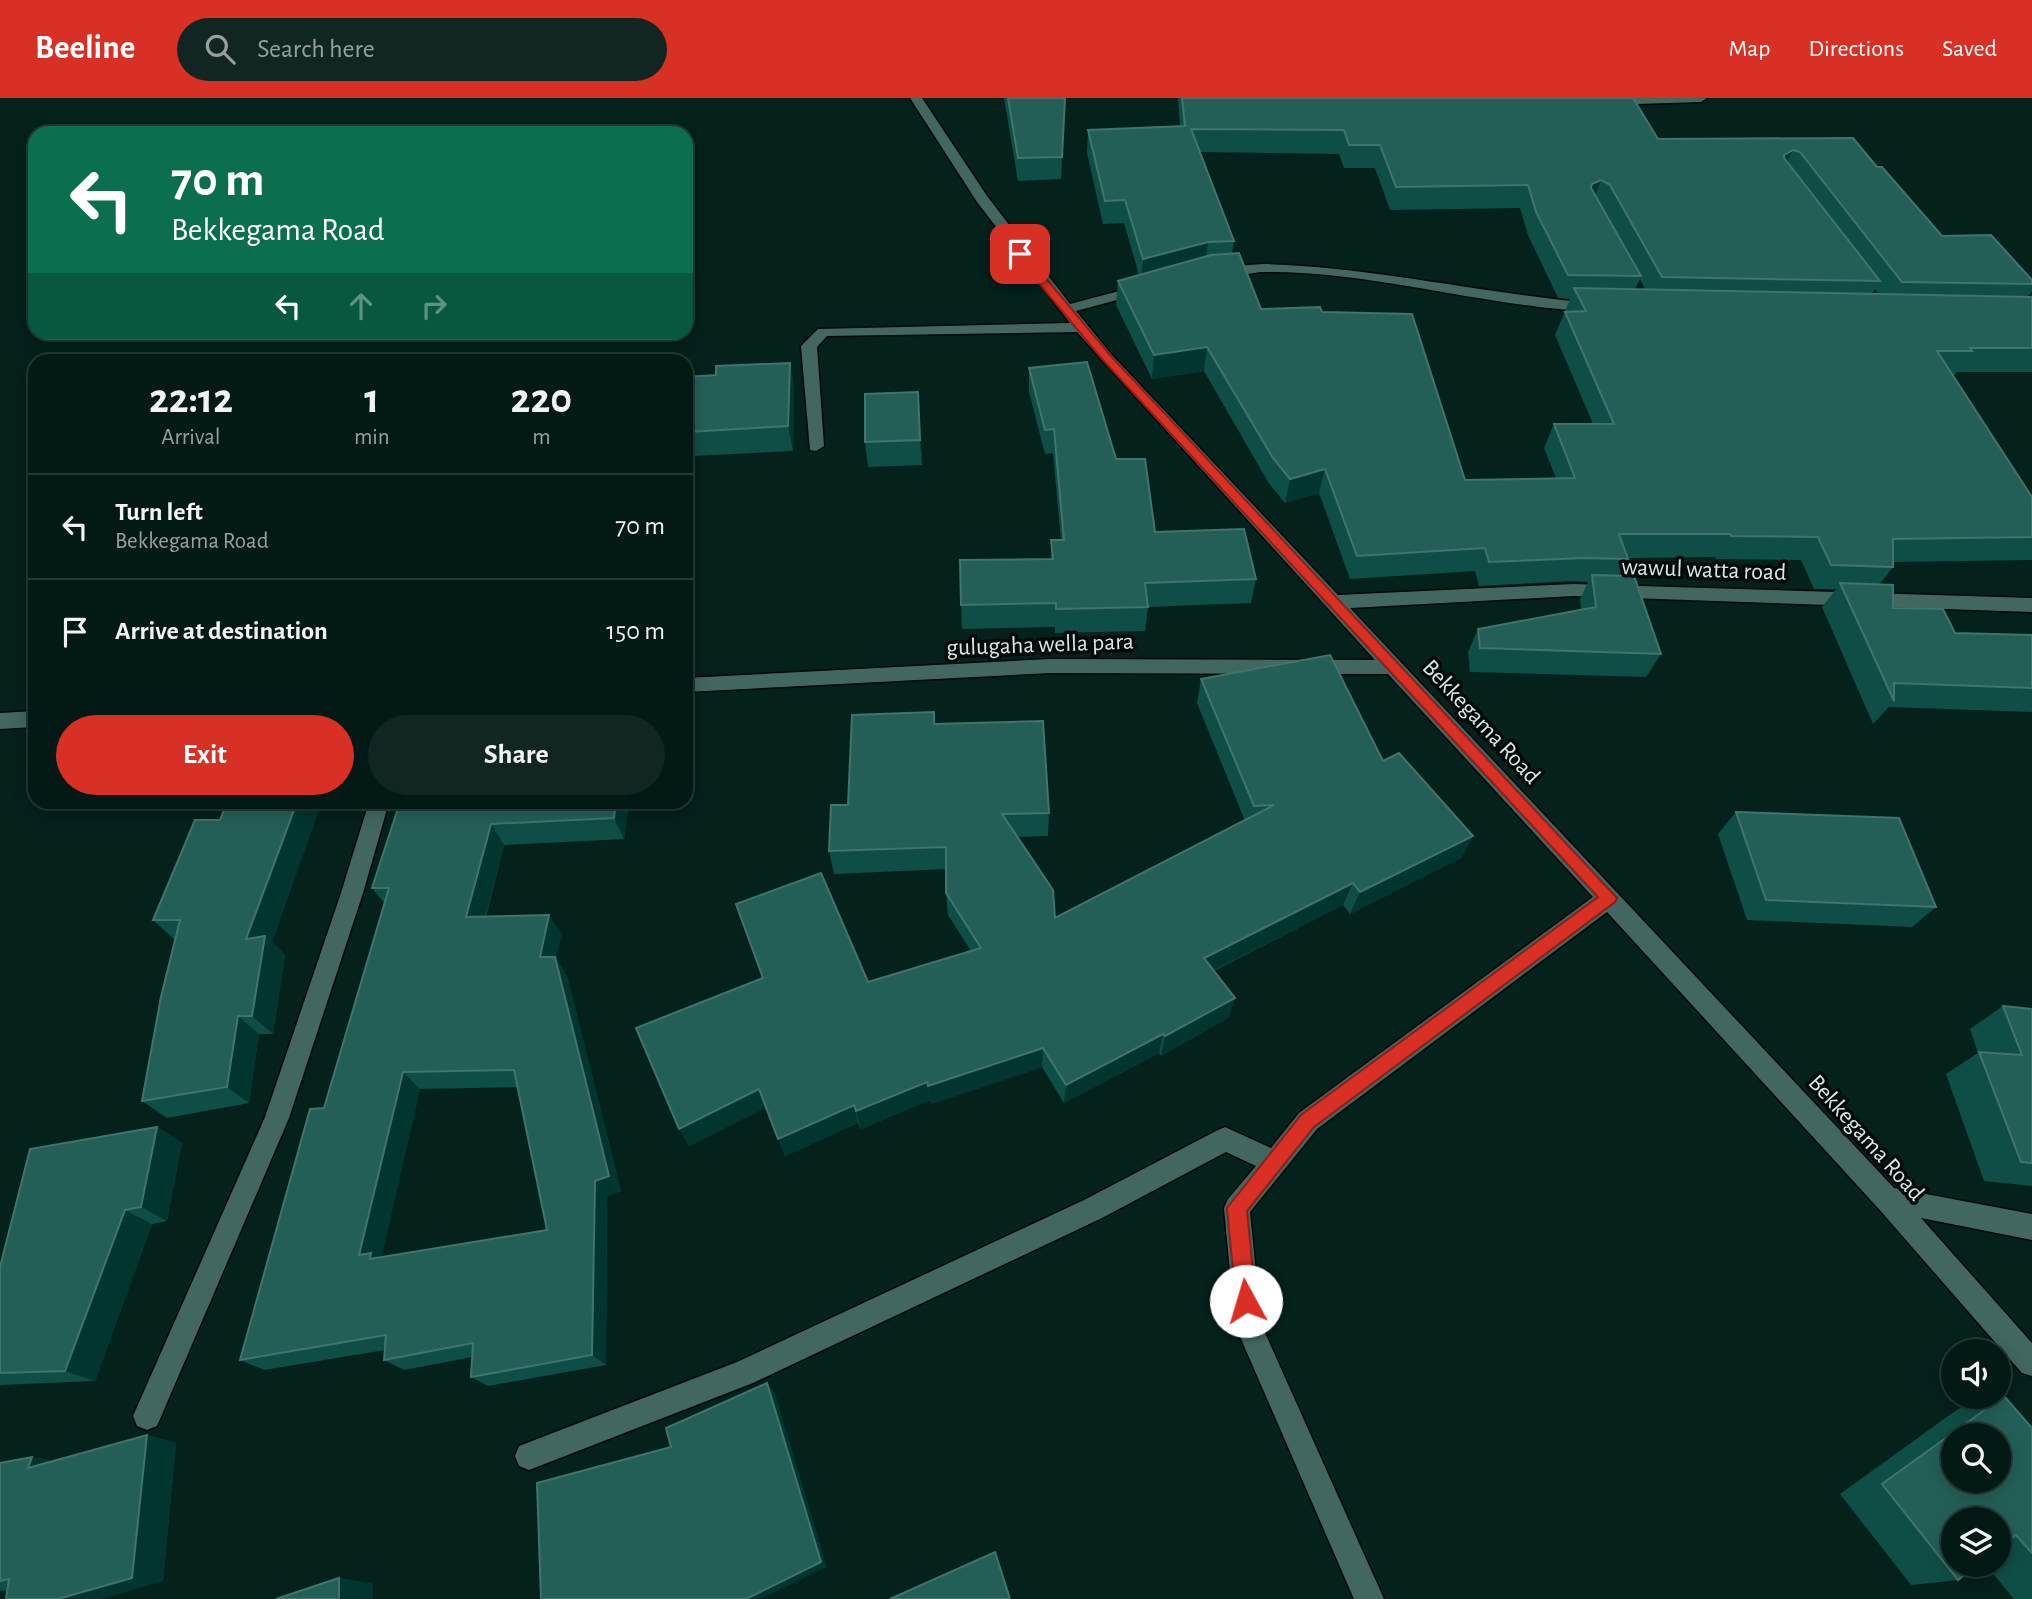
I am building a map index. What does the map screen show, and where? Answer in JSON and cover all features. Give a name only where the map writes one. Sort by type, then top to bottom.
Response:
[{"type":"street","name":"Bekkegama Road","points":[[916,98],[936,132],[1020,254],[1081,327],[1332,602],[1887,1199],[2032,1363]]},
{"type":"street","points":[[1591,103],[1701,98]]},
{"type":"street","points":[[1206,272],[1299,267],[1549,305],[1615,308]]},
{"type":"street","points":[[1066,309],[1155,285]]},
{"type":"street","points":[[816,446],[809,346],[822,332],[1081,327]]},
{"type":"street","name":"wawul watta road","points":[[1332,602],[1573,590],[2032,605]]},
{"type":"street","name":"gulugaha wella para","points":[[693,685],[1050,666],[1395,667]]},
{"type":"street","points":[[0,721],[28,719]]},
{"type":"street","points":[[147,1416],[277,1118],[352,893],[377,809]]},
{"type":"street","points":[[1369,1599],[1248,1325],[1237,1208],[1308,1121],[1609,898]]},
{"type":"street","points":[[529,1456],[743,1373],[1093,1209],[1225,1139],[1275,1162]]},
{"type":"street","points":[[1887,1199],[2032,1227]]},
{"type":"building","points":[[1008,98],[1065,98],[1062,157],[1018,158]]},
{"type":"building","points":[[1182,98],[1633,98],[1658,139],[1853,138],[1942,236],[1991,235],[2032,280],[2032,284],[1902,282],[1800,152],[1793,150],[1784,155],[1784,158],[1880,281],[1662,277],[1610,185],[1601,180],[1592,184],[1591,188],[1641,276],[1568,275],[1536,212],[1528,185],[1396,187],[1380,145],[1349,145],[1344,130],[1191,129],[1234,241],[1208,242],[1143,259],[1125,200],[1105,201],[1088,130],[1185,126]]},
{"type":"building","points":[[1239,253],[1261,309],[1320,307],[1322,312],[1412,314],[1465,480],[1575,478],[1554,424],[1614,424],[1565,312],[1586,311],[1574,288],[2032,297],[2032,348],[1937,351],[2032,497],[2032,537],[1893,539],[1893,567],[1831,565],[1818,537],[1730,534],[1619,534],[1628,559],[1489,562],[1485,548],[1357,556],[1325,469],[1290,479],[1273,458],[1207,347],[1154,355],[1118,281],[1211,255]]},
{"type":"building","points":[[1087,362],[1116,459],[1145,459],[1155,532],[1244,529],[1256,579],[1145,583],[1148,607],[1056,609],[1056,603],[961,605],[960,560],[1053,559],[1051,540],[1064,540],[1054,429],[1045,430],[1029,368]]},
{"type":"building","points":[[790,363],[788,426],[693,432],[693,377],[716,375],[716,366]]},
{"type":"building","points":[[918,392],[920,440],[865,442],[865,394]]},
{"type":"building","points":[[1592,575],[1634,576],[1661,654],[1480,648],[1478,629],[1596,607]]},
{"type":"building","points":[[1840,583],[1893,585],[1893,608],[1943,609],[1955,633],[2032,635],[2032,688],[1894,683],[1894,701]]},
{"type":"building","points":[[1330,655],[1383,761],[1399,753],[1473,836],[1360,892],[1353,883],[1204,958],[1235,998],[1066,1085],[1043,1048],[928,1086],[927,1082],[856,1111],[854,1105],[778,1139],[759,1089],[679,1129],[636,1028],[763,978],[736,904],[821,873],[868,982],[981,948],[946,893],[946,847],[829,851],[831,805],[848,805],[852,715],[934,712],[934,724],[1043,721],[1049,813],[1002,814],[1053,890],[1055,918],[1274,805],[1254,806],[1201,679]]},
{"type":"building","points":[[224,809],[294,809],[246,939],[265,936],[252,1016],[238,1016],[227,1087],[142,1101],[161,997],[180,920],[153,920],[195,820],[220,820]]},
{"type":"building","points":[[398,809],[615,809],[614,818],[491,824],[466,917],[549,915],[540,957],[555,957],[609,1176],[595,1181],[592,1355],[471,1377],[473,1343],[384,1360],[386,1335],[240,1360],[310,1109],[324,1108],[389,888],[372,888]],"holes":[[[514,1070],[547,1230],[370,1259],[371,1253],[359,1255],[403,1072]]]},
{"type":"building","points":[[1736,812],[1899,818],[1936,907],[1766,900]]},
{"type":"building","points":[[2003,1006],[2032,1009],[2032,1163],[2021,1162],[1979,1052],[2022,1055]]},
{"type":"building","points":[[157,1127],[141,1207],[125,1210],[65,1371],[0,1373],[0,1267],[30,1149]]},
{"type":"building","points":[[767,1383],[821,1562],[746,1599],[541,1599],[537,1483],[671,1447],[666,1428]]},
{"type":"building","points":[[2011,1404],[2032,1428],[2032,1553],[2016,1535],[2011,1539],[2011,1507],[1941,1507],[1941,1559],[1882,1484],[1941,1441],[1941,1493],[2011,1493],[2011,1423],[1967,1423],[1986,1409],[2011,1409]]},
{"type":"building","points":[[147,1435],[132,1578],[58,1599],[6,1599],[9,1579],[0,1581],[0,1463],[32,1457],[28,1468]]},
{"type":"building","points":[[995,1552],[1010,1599],[890,1599]]},
{"type":"building","points":[[339,1578],[339,1599],[276,1599]]},
{"type":"route","points":[[1020,254],[1106,357],[1609,898],[1308,1121],[1237,1208],[1246,1301]]}]
